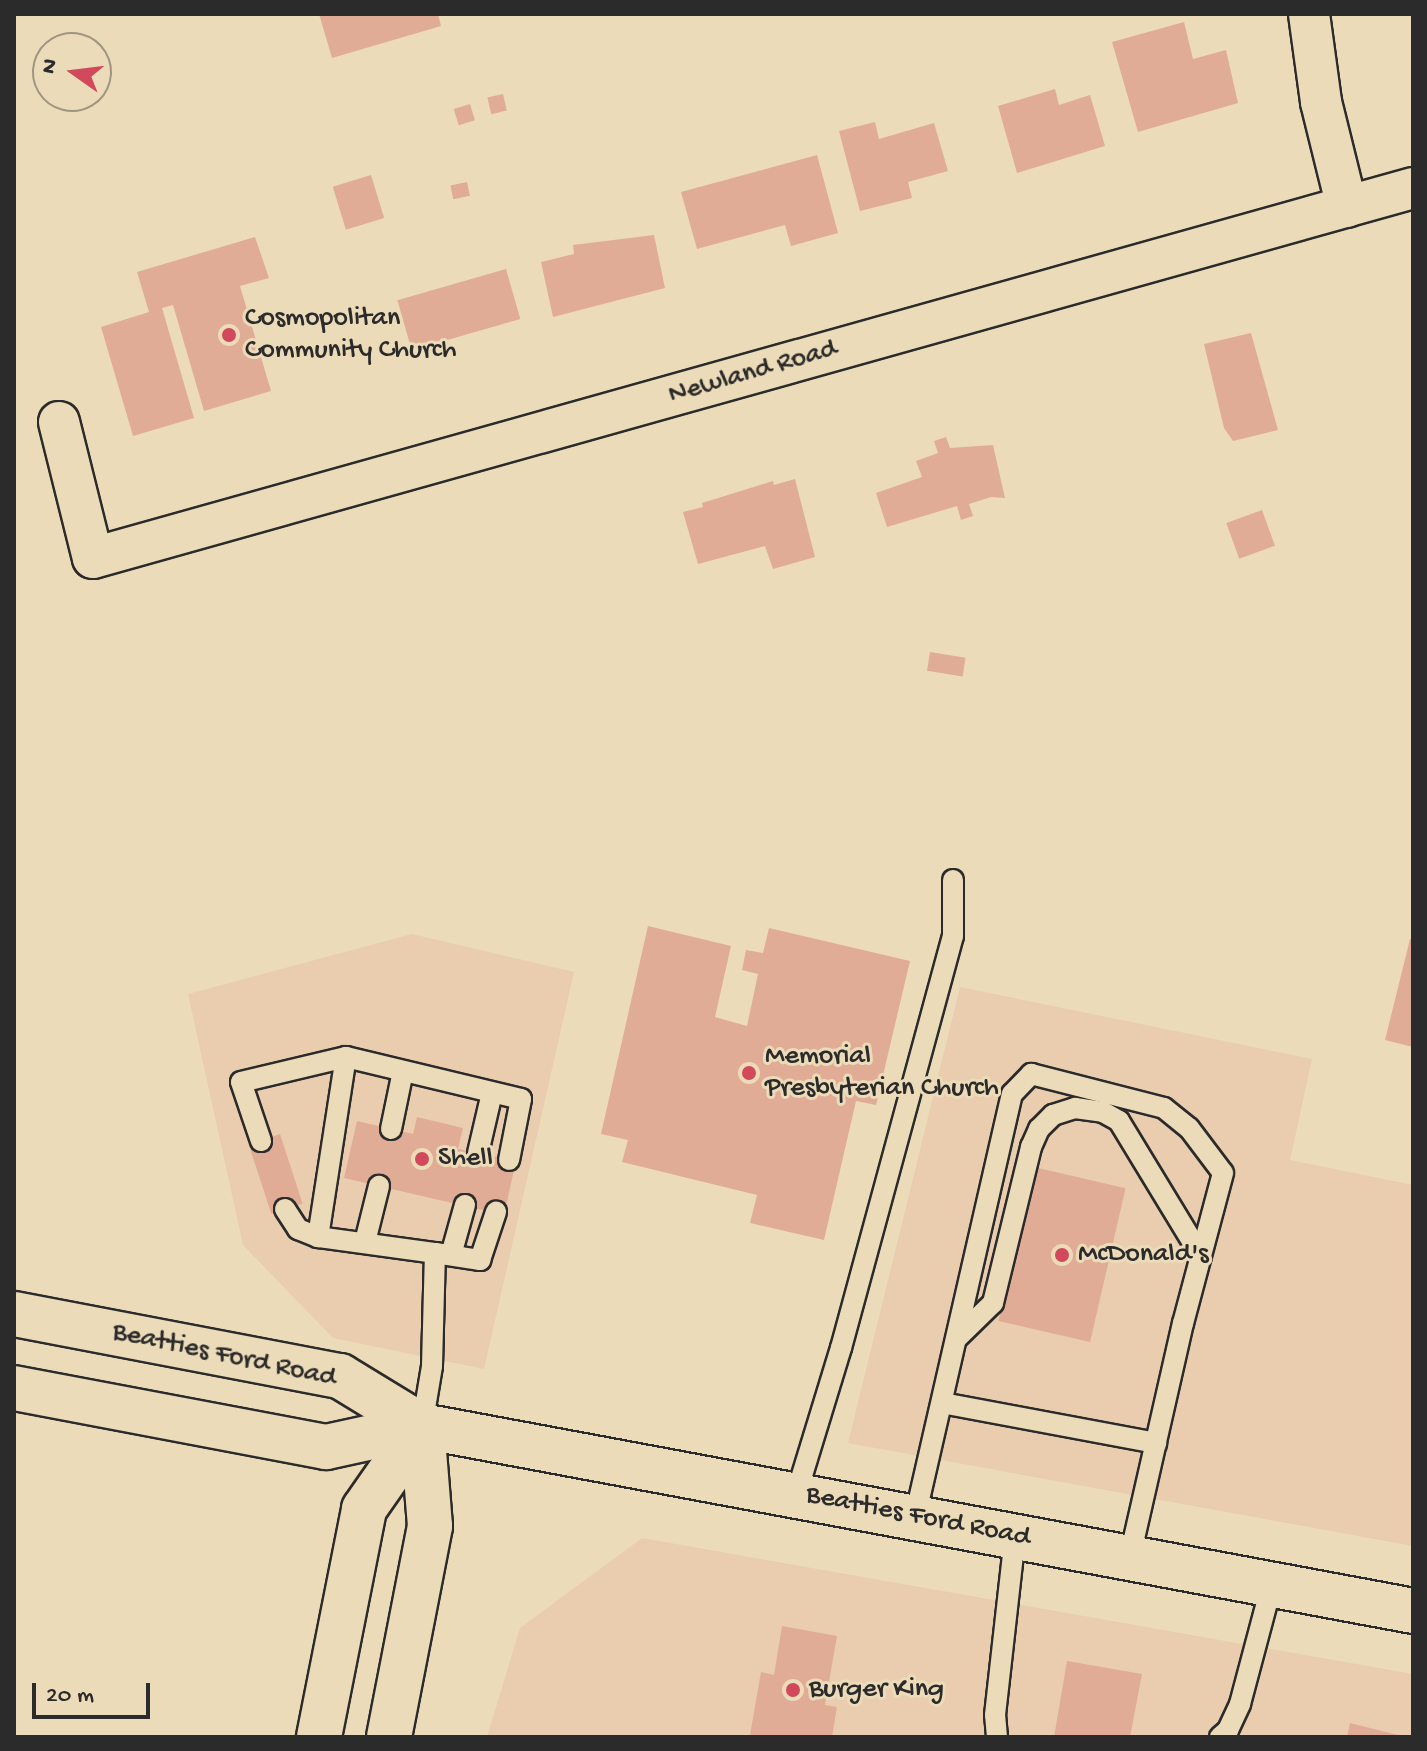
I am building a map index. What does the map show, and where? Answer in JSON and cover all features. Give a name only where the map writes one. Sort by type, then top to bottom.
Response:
[{"type":"main road","name":"Beatties Ford Road","points":[[14,1314],[340,1376],[422,1426],[1413,1611]]},
{"type":"main road","name":"Beatties Ford Road","points":[[14,1388],[326,1447],[422,1426]]},
{"type":"main road","points":[[319,1737],[364,1509],[422,1426]]},
{"type":"main road","points":[[389,1737],[430,1526],[422,1426]]},
{"type":"street","points":[[1309,14],[1321,102],[1347,207]]},
{"type":"street","name":"Newland Road","points":[[59,422],[93,558],[1413,188]]},
{"type":"lane","points":[[796,1495],[841,1348],[953,936],[953,880]]},
{"type":"lane","points":[[318,1237],[346,1057]]},
{"type":"lane","points":[[261,1141],[241,1082],[346,1057],[521,1099],[509,1160]]},
{"type":"lane","points":[[391,1129],[403,1071]]},
{"type":"lane","points":[[915,1517],[1012,1094],[1031,1074],[1164,1108],[1189,1128],[1223,1173],[1130,1557]]},
{"type":"lane","points":[[478,1153],[492,1093]]},
{"type":"lane","points":[[957,1339],[993,1303],[1031,1147],[1039,1129],[1053,1115],[1075,1108],[1103,1112],[1119,1121],[1201,1256]]},
{"type":"lane","points":[[365,1242],[379,1186]]},
{"type":"lane","points":[[422,1426],[432,1366],[443,1254],[465,1205]]},
{"type":"lane","points":[[285,1209],[298,1229],[318,1237],[480,1260],[496,1212]]},
{"type":"lane","points":[[942,1403],[1156,1443]]},
{"type":"lane","points":[[997,1737],[995,1715],[1015,1536]]},
{"type":"lane","points":[[1220,1737],[1228,1730],[1240,1704],[1272,1584]]},
{"type":"shaded area","points":[[412,934],[574,972],[484,1369],[333,1338],[243,1245],[188,994]]},
{"type":"shaded area","points":[[960,987],[1312,1059],[1290,1160],[1413,1185],[1413,1546],[848,1443]]},
{"type":"shaded area","points":[[642,1538],[1413,1674],[1413,1737],[487,1737],[520,1628]]},
{"type":"building","points":[[319,14],[438,14],[441,26],[332,58]]},
{"type":"building","points":[[1184,22],[1193,59],[1226,50],[1238,103],[1138,132],[1112,42]]},
{"type":"building","points":[[1055,89],[1059,105],[1090,95],[1105,146],[1017,173],[998,106]]},
{"type":"building","points":[[503,94],[507,111],[491,114],[487,98]]},
{"type":"building","points":[[470,104],[475,120],[459,125],[454,109]]},
{"type":"building","points":[[875,122],[879,139],[934,123],[948,171],[908,182],[912,198],[860,211],[839,131]]},
{"type":"building","points":[[817,155],[838,233],[791,246],[785,225],[697,249],[681,192]]},
{"type":"building","points":[[371,175],[384,218],[346,230],[333,187]]},
{"type":"building","points":[[467,182],[470,196],[453,199],[450,186]]},
{"type":"building","points":[[654,235],[665,288],[553,317],[541,262],[574,254],[573,245]]},
{"type":"building","points":[[255,237],[269,278],[240,286],[271,391],[204,411],[173,305],[162,308],[194,418],[133,436],[101,327],[149,312],[137,272]]},
{"type":"building","points":[[506,269],[520,319],[412,350],[397,300]]},
{"type":"building","points":[[1251,333],[1278,430],[1233,441],[1224,428],[1204,344]]},
{"type":"building","points":[[946,437],[950,448],[993,445],[1005,498],[991,497],[969,504],[973,516],[961,520],[957,506],[887,527],[876,493],[922,477],[916,461],[938,453],[934,441]]},
{"type":"building","points":[[795,479],[815,557],[773,569],[765,546],[698,564],[683,512],[773,481],[774,485]]},
{"type":"building","points":[[1262,510],[1275,546],[1239,559],[1226,523]]},
{"type":"building","points":[[930,652],[966,658],[963,676],[927,671]]},
{"type":"building","name":"Memorial Presbyterian Church","points":[[648,926],[731,946],[715,1017],[747,1026],[758,974],[742,970],[746,950],[763,953],[769,928],[910,961],[876,1105],[856,1101],[824,1240],[750,1223],[757,1195],[622,1162],[628,1140],[601,1134]]},
{"type":"building","points":[[1410,939],[1413,940],[1413,1047],[1385,1040]]},
{"type":"building","points":[[417,1117],[463,1128],[458,1149],[516,1161],[504,1215],[344,1178],[357,1121],[413,1134]]},
{"type":"building","points":[[280,1134],[303,1203],[271,1214],[249,1144]]},
{"type":"building","name":"McDonald's","points":[[1034,1167],[1126,1188],[1090,1342],[998,1321]]},
{"type":"building","name":"Burger King","points":[[782,1626],[837,1636],[825,1705],[837,1707],[832,1737],[750,1735],[761,1672],[774,1675]]},
{"type":"building","points":[[1067,1661],[1142,1674],[1130,1737],[1054,1737]]},
{"type":"building","points":[[1350,1723],[1402,1736],[1402,1737],[1347,1737]]},
{"type":"place","name":"Cosmopolitan Community Church","points":[[229,335]]},
{"type":"place","name":"Memorial Presbyterian Church","points":[[749,1073]]},
{"type":"place","name":"Shell","points":[[422,1159]]},
{"type":"place","name":"McDonald's","points":[[1062,1255]]},
{"type":"place","name":"Burger King","points":[[793,1690]]}]
